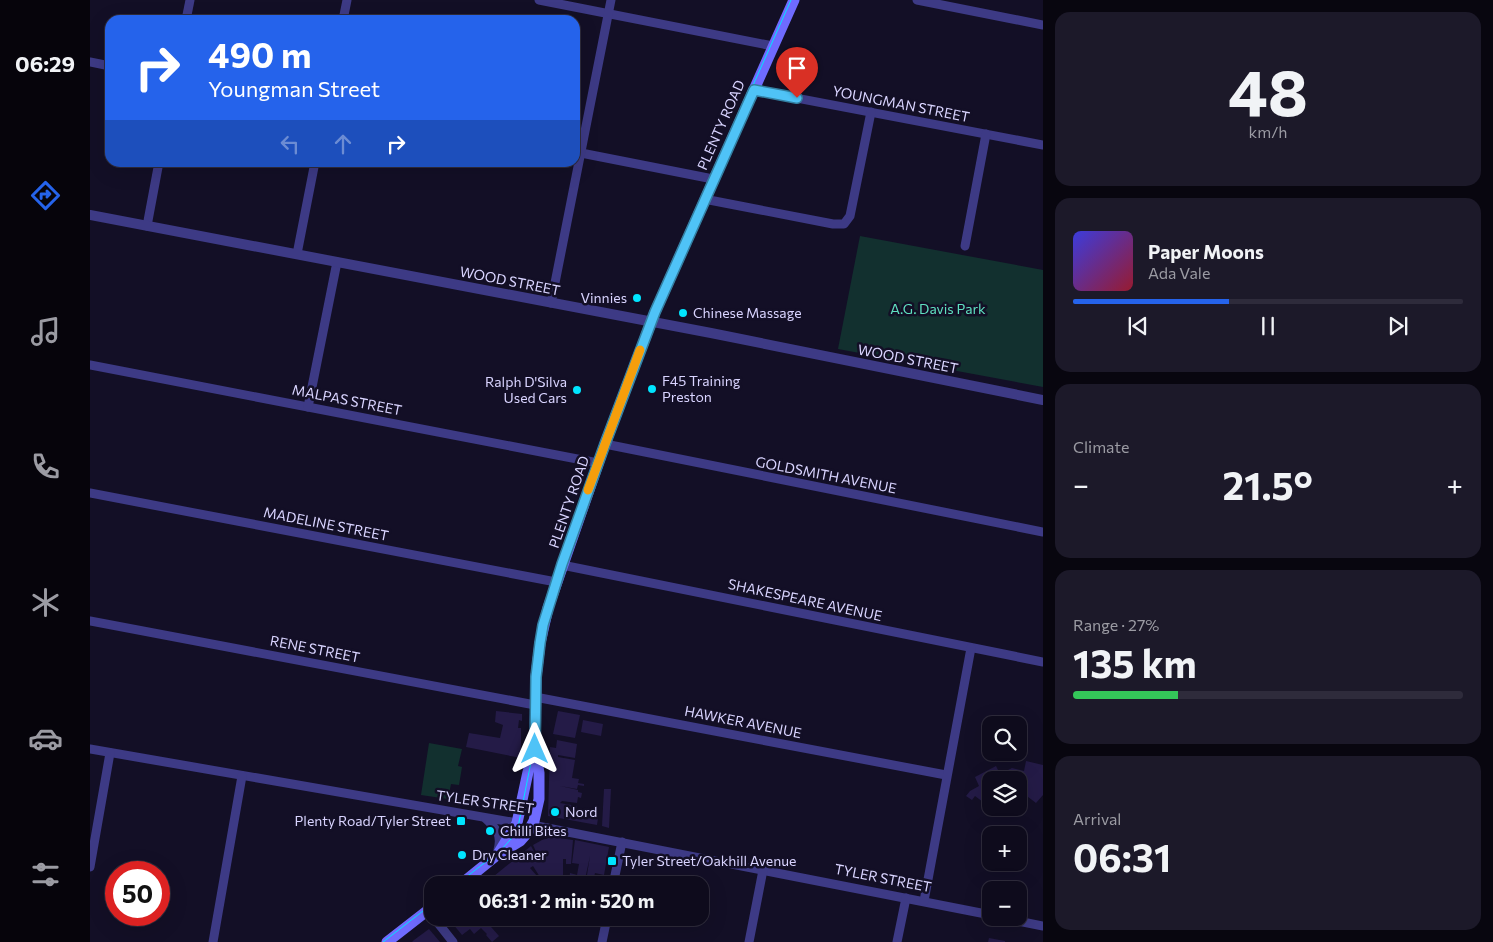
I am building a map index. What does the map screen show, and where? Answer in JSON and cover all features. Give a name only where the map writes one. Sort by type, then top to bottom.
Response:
[{"type":"main road","name":"PLENTY ROAD","points":[[471,876],[497,855],[520,842],[532,824],[539,799],[539,773],[535,749],[535,701],[538,660],[542,634],[556,582],[651,322],[794,0]]},
{"type":"main road","name":"PLENTY ROAD","points":[[497,855],[516,823],[535,749]]},
{"type":"main road","name":"TYLER STREET","points":[[516,823],[532,824]]},
{"type":"main road","points":[[387,942],[424,918]]},
{"type":"street","points":[[187,15],[190,0]]},
{"type":"street","points":[[344,15],[347,0]]},
{"type":"street","points":[[539,0],[773,46]]},
{"type":"street","points":[[580,144],[611,0]]},
{"type":"street","points":[[917,0],[1043,25]]},
{"type":"street","points":[[90,62],[105,65]]},
{"type":"street","name":"YOUNGMAN STREET","points":[[754,90],[1043,145]]},
{"type":"street","points":[[704,199],[832,224],[844,224],[850,216],[871,112]]},
{"type":"street","points":[[965,246],[986,134]]},
{"type":"street","points":[[580,153],[713,179]]},
{"type":"street","points":[[147,226],[158,167]]},
{"type":"street","points":[[297,254],[314,167]]},
{"type":"street","points":[[551,303],[575,167]]},
{"type":"street","name":"WOOD STREET","points":[[90,215],[651,322],[1043,400]]},
{"type":"street","points":[[308,407],[337,262]]},
{"type":"street","name":"MALPAS STREET","points":[[90,365],[598,463]]},
{"type":"street","name":"GOLDSMITH AVENUE","points":[[605,444],[1043,532]]},
{"type":"street","name":"MADELINE STREET","points":[[90,493],[556,582]]},
{"type":"street","name":"SHAKESPEARE AVENUE","points":[[562,564],[1043,662]]},
{"type":"street","name":"RENE STREET","points":[[90,621],[535,701]]},
{"type":"street","points":[[924,901],[971,648]]},
{"type":"street","name":"HAWKER AVENUE","points":[[535,701],[946,775]]},
{"type":"street","name":"TYLER STREET","points":[[90,749],[516,823]]},
{"type":"street","points":[[90,867],[110,753]]},
{"type":"street","points":[[214,942],[242,776]]},
{"type":"street","points":[[486,819],[500,836],[497,855]]},
{"type":"street","name":"TYLER STREET","points":[[532,824],[982,913]]},
{"type":"street","points":[[615,876],[622,842]]},
{"type":"street","points":[[749,942],[763,870]]},
{"type":"street","points":[[897,942],[906,898]]},
{"type":"street","points":[[1027,923],[1043,926]]},
{"type":"street","points":[[441,926],[453,942]]},
{"type":"street","points":[[602,942],[605,926]]},
{"type":"green space","name":"A.G. Davis Park","points":[[860,236],[1043,270],[1043,387],[838,349]]},
{"type":"green space","points":[[429,743],[462,749],[458,766],[462,767],[459,785],[451,784],[448,799],[421,795]]},
{"type":"building","points":[[496,711],[522,714],[522,721],[519,720],[518,728],[521,728],[521,758],[466,747],[469,733],[500,738],[503,725],[495,722]]},
{"type":"building","points":[[558,711],[580,715],[575,738],[553,734]]},
{"type":"building","points":[[583,720],[603,724],[601,736],[581,732]]},
{"type":"building","points":[[557,740],[577,744],[575,758],[558,755],[558,757],[575,760],[572,778],[579,779],[578,783],[584,784],[584,786],[578,785],[577,789],[560,786],[578,790],[578,792],[582,793],[581,798],[578,797],[577,803],[562,801],[560,803],[577,806],[577,814],[598,818],[597,825],[548,816],[550,747],[556,748]]},
{"type":"building","points":[[1026,761],[1043,765],[1043,795],[1036,803],[1027,796],[1027,771],[1024,771]]},
{"type":"building","points":[[996,766],[998,771],[986,771]]},
{"type":"building","points":[[1012,768],[1024,771],[1006,771]]},
{"type":"building","points":[[982,773],[982,801],[975,796],[972,800],[966,796],[970,791],[979,786],[975,777]]},
{"type":"building","points":[[604,789],[611,789],[609,828],[602,826]]},
{"type":"building","points":[[552,837],[573,840],[571,864],[566,864],[566,859],[563,859],[563,876],[539,876],[533,866],[530,868],[537,876],[494,876],[531,846],[538,859],[533,845]]},
{"type":"building","points":[[575,840],[609,847],[604,875],[595,873],[594,876],[587,875],[590,856],[586,876],[570,876],[570,873],[577,875],[579,864],[572,863]]},
{"type":"building","points":[[455,926],[490,926],[499,936],[492,942],[481,928],[474,934],[470,929],[462,935]]},
{"type":"building","points":[[429,929],[440,942],[412,942],[414,940]]},
{"type":"building","points":[[989,938],[1005,941],[1005,942],[988,942]]},
{"type":"tram line","points":[[468,876],[501,850],[511,839],[518,827],[531,762],[537,643],[554,582],[648,321],[791,0]]},
{"type":"tram line","points":[[383,942],[424,910]]},
{"type":"slow traffic","points":[[588,490],[640,350]]},
{"type":"place","name":"Vinnies","points":[[637,298]]},
{"type":"place","name":"Chinese Massage","points":[[683,313]]},
{"type":"place","name":"F45 Training Preston","points":[[652,389]]},
{"type":"place","name":"Ralph D'Silva Used Cars","points":[[577,390]]},
{"type":"place","name":"Nord","points":[[555,812]]},
{"type":"place","name":"Plenty Road/Tyler Street","points":[[461,821]]},
{"type":"place","name":"Chilli Bites","points":[[490,831]]},
{"type":"place","name":"Dry Cleaner","points":[[462,855]]},
{"type":"place","name":"Tyler Street/Oakhill Avenue","points":[[612,861]]},
{"type":"route","points":[[535,749],[536,677],[543,625],[562,564],[655,312],[754,90],[797,98]]}]
